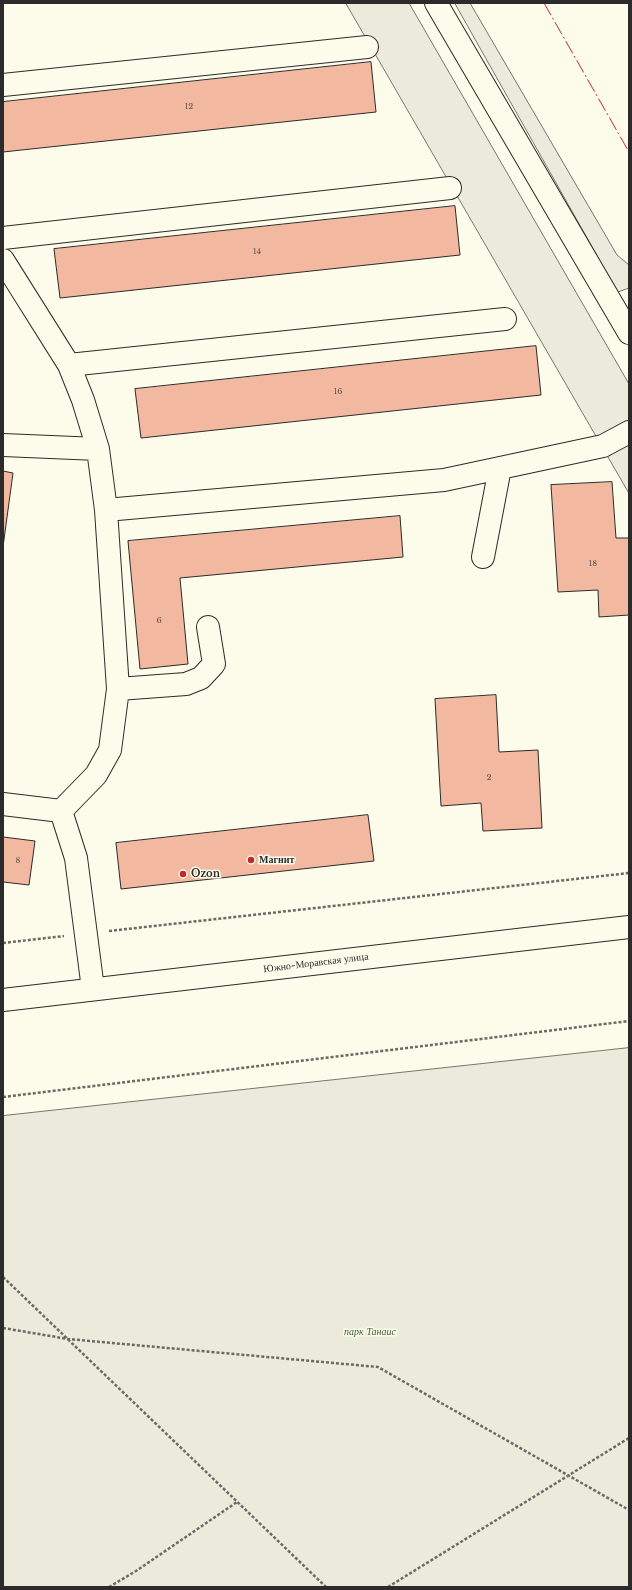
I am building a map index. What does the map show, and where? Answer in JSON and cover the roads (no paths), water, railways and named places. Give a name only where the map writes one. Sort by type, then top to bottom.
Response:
[{"type":"main road","points":[[436,3],[629,333]]},
{"type":"main road","points":[[3,85],[367,47]]},
{"type":"main road","points":[[3,238],[450,188]]},
{"type":"main road","points":[[3,260],[69,365],[83,400],[98,449],[106,510],[118,689],[110,750],[96,775],[61,811]]},
{"type":"main road","points":[[69,365],[505,319]]},
{"type":"main road","points":[[106,510],[444,480],[603,446],[629,432]]},
{"type":"main road","points":[[3,445],[98,449]]},
{"type":"main road","points":[[482,557],[500,468]]},
{"type":"main road","points":[[118,689],[186,684],[201,678],[214,664],[208,627]]},
{"type":"main road","points":[[3,804],[61,811]]},
{"type":"main road","points":[[61,811],[76,858],[93,989]]},
{"type":"main road","name":"Южно-Моравская улица","points":[[3,1000],[629,927]]},
{"type":"place","name":"Магнит","points":[[251,860]]},
{"type":"place","name":"Ozon","points":[[183,874]]},
{"type":"park label","name":"парк Танаис","points":[[370,1332]]}]
